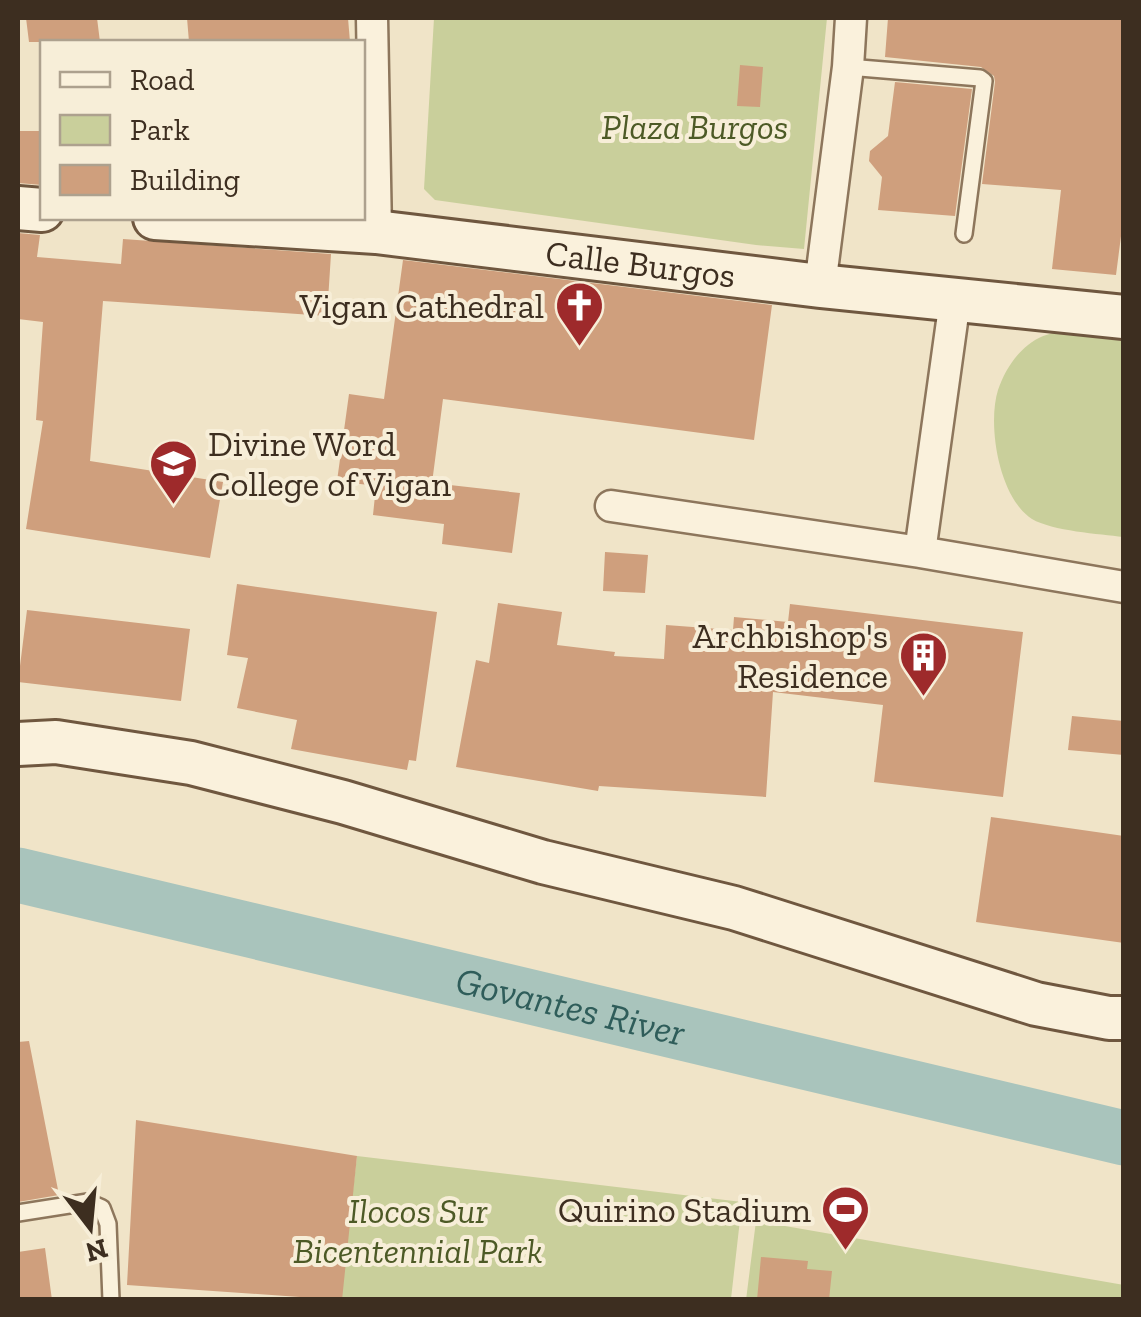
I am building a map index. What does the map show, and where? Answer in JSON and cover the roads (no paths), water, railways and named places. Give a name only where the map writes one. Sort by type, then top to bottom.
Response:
[{"type":"street","points":[[372,18],[376,232]]},
{"type":"street","points":[[820,286],[852,18]]},
{"type":"street","name":"Calle Burgos","points":[[187,220],[376,232],[820,286],[1124,316]]},
{"type":"street","points":[[920,552],[955,300]]},
{"type":"street","points":[[611,506],[1124,586]]},
{"type":"street","points":[[18,744],[56,742],[191,763],[343,802],[543,862],[734,908],[1036,1004],[1124,1018]]},
{"type":"lane","points":[[848,68],[984,81],[964,234]]},
{"type":"lane","points":[[18,1213],[88,1202],[102,1208],[108,1224],[111,1300]]},
{"type":"waterway","name":"Govantes River","points":[[18,875],[1124,1138]]},
{"type":"place","name":"Vigan Cathedral","points":[[579,348]]},
{"type":"place","name":"Divine Word College of Vigan","points":[[173,506]]},
{"type":"place","name":"Archbishop's Residence","points":[[923,698]]},
{"type":"place","name":"Quirino Stadium","points":[[846,1252]]},
{"type":"park label","name":"Plaza Burgos","points":[[695,127]]},
{"type":"park label","name":"Ilocos Sur Bicentennial Park","points":[[418,1231]]}]
